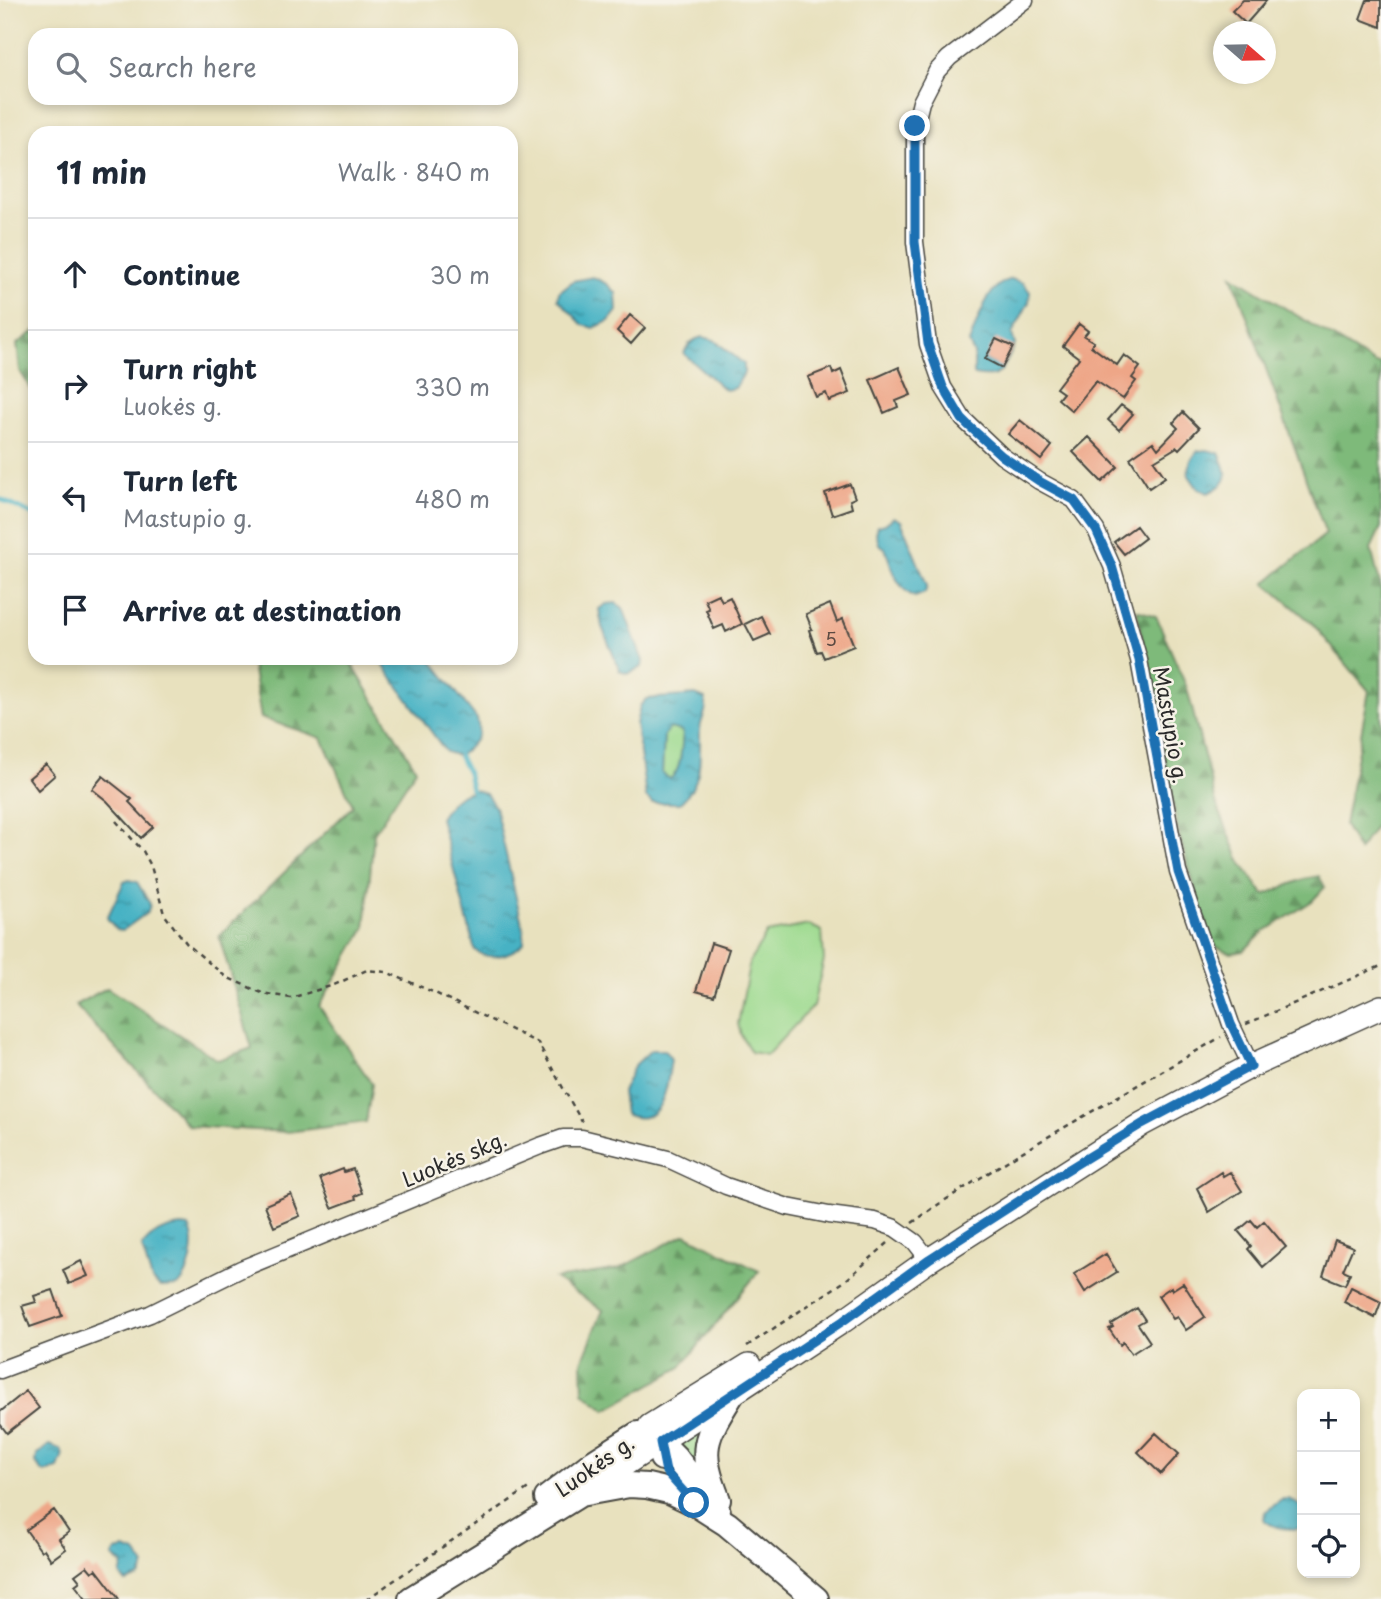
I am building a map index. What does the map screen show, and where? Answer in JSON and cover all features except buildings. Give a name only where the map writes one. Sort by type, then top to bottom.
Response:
[{"type":"main road","name":"Luokės g.","points":[[464,1564],[591,1464],[649,1438],[732,1394],[843,1321],[920,1265],[1142,1124],[1251,1066],[1381,1007]]},
{"type":"main road","name":"Luokės g.","points":[[665,1418],[835,1311],[920,1265]]},
{"type":"main road","points":[[727,1524],[704,1461],[706,1443],[713,1425],[732,1394]]},
{"type":"main road","points":[[649,1438],[665,1418]]},
{"type":"main road","name":"Luokės g.","points":[[411,1599],[580,1493],[649,1438]]},
{"type":"main road","points":[[649,1438],[675,1457],[727,1524]]},
{"type":"main road","points":[[649,1438],[666,1472],[694,1503]]},
{"type":"main road","points":[[580,1493],[629,1485],[647,1486],[694,1503],[727,1524],[816,1599]]},
{"type":"street","name":"Mastupio g.","points":[[1026,0],[949,58],[937,71],[921,102],[915,126],[915,242],[928,344],[943,387],[962,419],[1002,456],[1074,500],[1096,530],[1112,566],[1139,660],[1178,872],[1233,1030],[1251,1066]]},
{"type":"street","name":"Luokės skg.","points":[[0,1370],[150,1314],[241,1269],[563,1138],[593,1140],[668,1159],[726,1186],[788,1207],[875,1222],[902,1231],[915,1242],[920,1265]]},
{"type":"path","points":[[116,821],[142,851],[151,866],[164,914],[187,944],[226,977],[262,993],[291,998],[334,985],[367,970],[386,972],[433,992],[538,1043],[593,1140]]},
{"type":"path","points":[[738,1352],[845,1281],[939,1203],[1015,1156],[1233,1030],[1381,966]]},
{"type":"path","points":[[367,1599],[530,1488]]},
{"type":"green space","points":[[1232,275],[1375,364],[1381,364],[1381,527],[1371,549],[1381,588],[1381,819],[1358,851],[1344,825],[1369,691],[1312,623],[1265,583],[1326,534]]},
{"type":"green space","points":[[28,336],[28,384],[20,371],[17,344]]},
{"type":"green space","points":[[1137,610],[1156,616],[1187,688],[1216,803],[1240,861],[1264,895],[1319,876],[1325,887],[1312,901],[1264,932],[1243,951],[1231,953],[1212,945],[1179,835]]},
{"type":"green space","points":[[252,665],[352,665],[416,769],[374,833],[365,928],[319,1006],[372,1084],[366,1122],[287,1132],[189,1126],[75,1005],[107,988],[218,1060],[252,1048],[219,936],[353,806],[322,738],[261,718]]},
{"type":"green space","points":[[670,728],[682,731],[683,735],[679,765],[670,779],[662,774],[664,735]]},
{"type":"green space","points":[[809,925],[822,931],[824,960],[813,1006],[767,1055],[751,1052],[738,1024],[750,961],[767,933]]},
{"type":"green space","points":[[685,1234],[759,1271],[681,1367],[606,1410],[583,1392],[582,1362],[603,1310],[555,1279],[619,1269]]},
{"type":"green space","points":[[708,1420],[698,1468],[671,1443]]},
{"type":"water","points":[[593,277],[607,284],[616,293],[617,311],[609,321],[594,328],[583,325],[558,299],[559,292],[573,281]]},
{"type":"water","points":[[1011,279],[1023,283],[1030,292],[1029,302],[1012,334],[1015,345],[997,374],[974,375],[974,354],[969,343],[989,296],[1002,283]]},
{"type":"water","points":[[703,337],[714,340],[744,364],[744,373],[735,388],[725,390],[684,354],[691,342]]},
{"type":"water","points":[[1198,451],[1219,453],[1226,472],[1225,481],[1208,493],[1198,489],[1188,474],[1191,460]]},
{"type":"water","points":[[894,517],[901,521],[927,585],[925,593],[915,597],[899,583],[876,533],[878,526]]},
{"type":"water","points":[[616,603],[623,608],[643,661],[642,667],[627,674],[620,671],[602,627],[599,609],[606,604]]},
{"type":"water","points":[[383,665],[435,665],[477,719],[477,736],[472,744],[459,756],[446,752]]},
{"type":"water","points":[[695,695],[705,699],[706,707],[700,727],[699,770],[693,787],[680,803],[652,803],[646,797],[636,724],[640,706],[646,699]],"holes":[[[670,728],[682,731],[679,765],[670,779],[662,773],[664,735]]]},
{"type":"water","points":[[475,790],[486,794],[495,807],[524,932],[524,943],[500,956],[487,956],[475,950],[440,818],[455,800]]},
{"type":"water","points":[[124,882],[137,882],[150,904],[148,912],[122,931],[117,930],[107,918]]},
{"type":"water","points":[[651,1050],[664,1050],[671,1059],[661,1103],[648,1116],[625,1114],[622,1092],[634,1066]]},
{"type":"water","points":[[182,1226],[189,1227],[192,1234],[193,1250],[189,1266],[178,1286],[160,1287],[152,1280],[142,1248],[159,1232]]},
{"type":"water","points":[[49,1445],[60,1449],[63,1455],[58,1468],[42,1472],[36,1463],[37,1455]]},
{"type":"water","points":[[1283,1499],[1289,1499],[1297,1504],[1297,1528],[1273,1525],[1264,1520],[1265,1512]]},
{"type":"water","points":[[125,1549],[136,1553],[145,1566],[140,1577],[126,1582],[120,1575],[123,1565],[113,1556],[116,1551]]},
{"type":"waterway","points":[[0,499],[28,513]]},
{"type":"waterway","points":[[459,756],[468,774],[472,791]]},
{"type":"route","points":[[694,1503],[674,1484],[666,1472],[660,1442],[843,1321],[929,1259],[1059,1175],[1142,1124],[1251,1066],[1231,1024],[1178,872],[1139,660],[1112,566],[1096,530],[1074,500],[1002,456],[969,426],[943,387],[928,344],[915,242],[915,126]]}]
